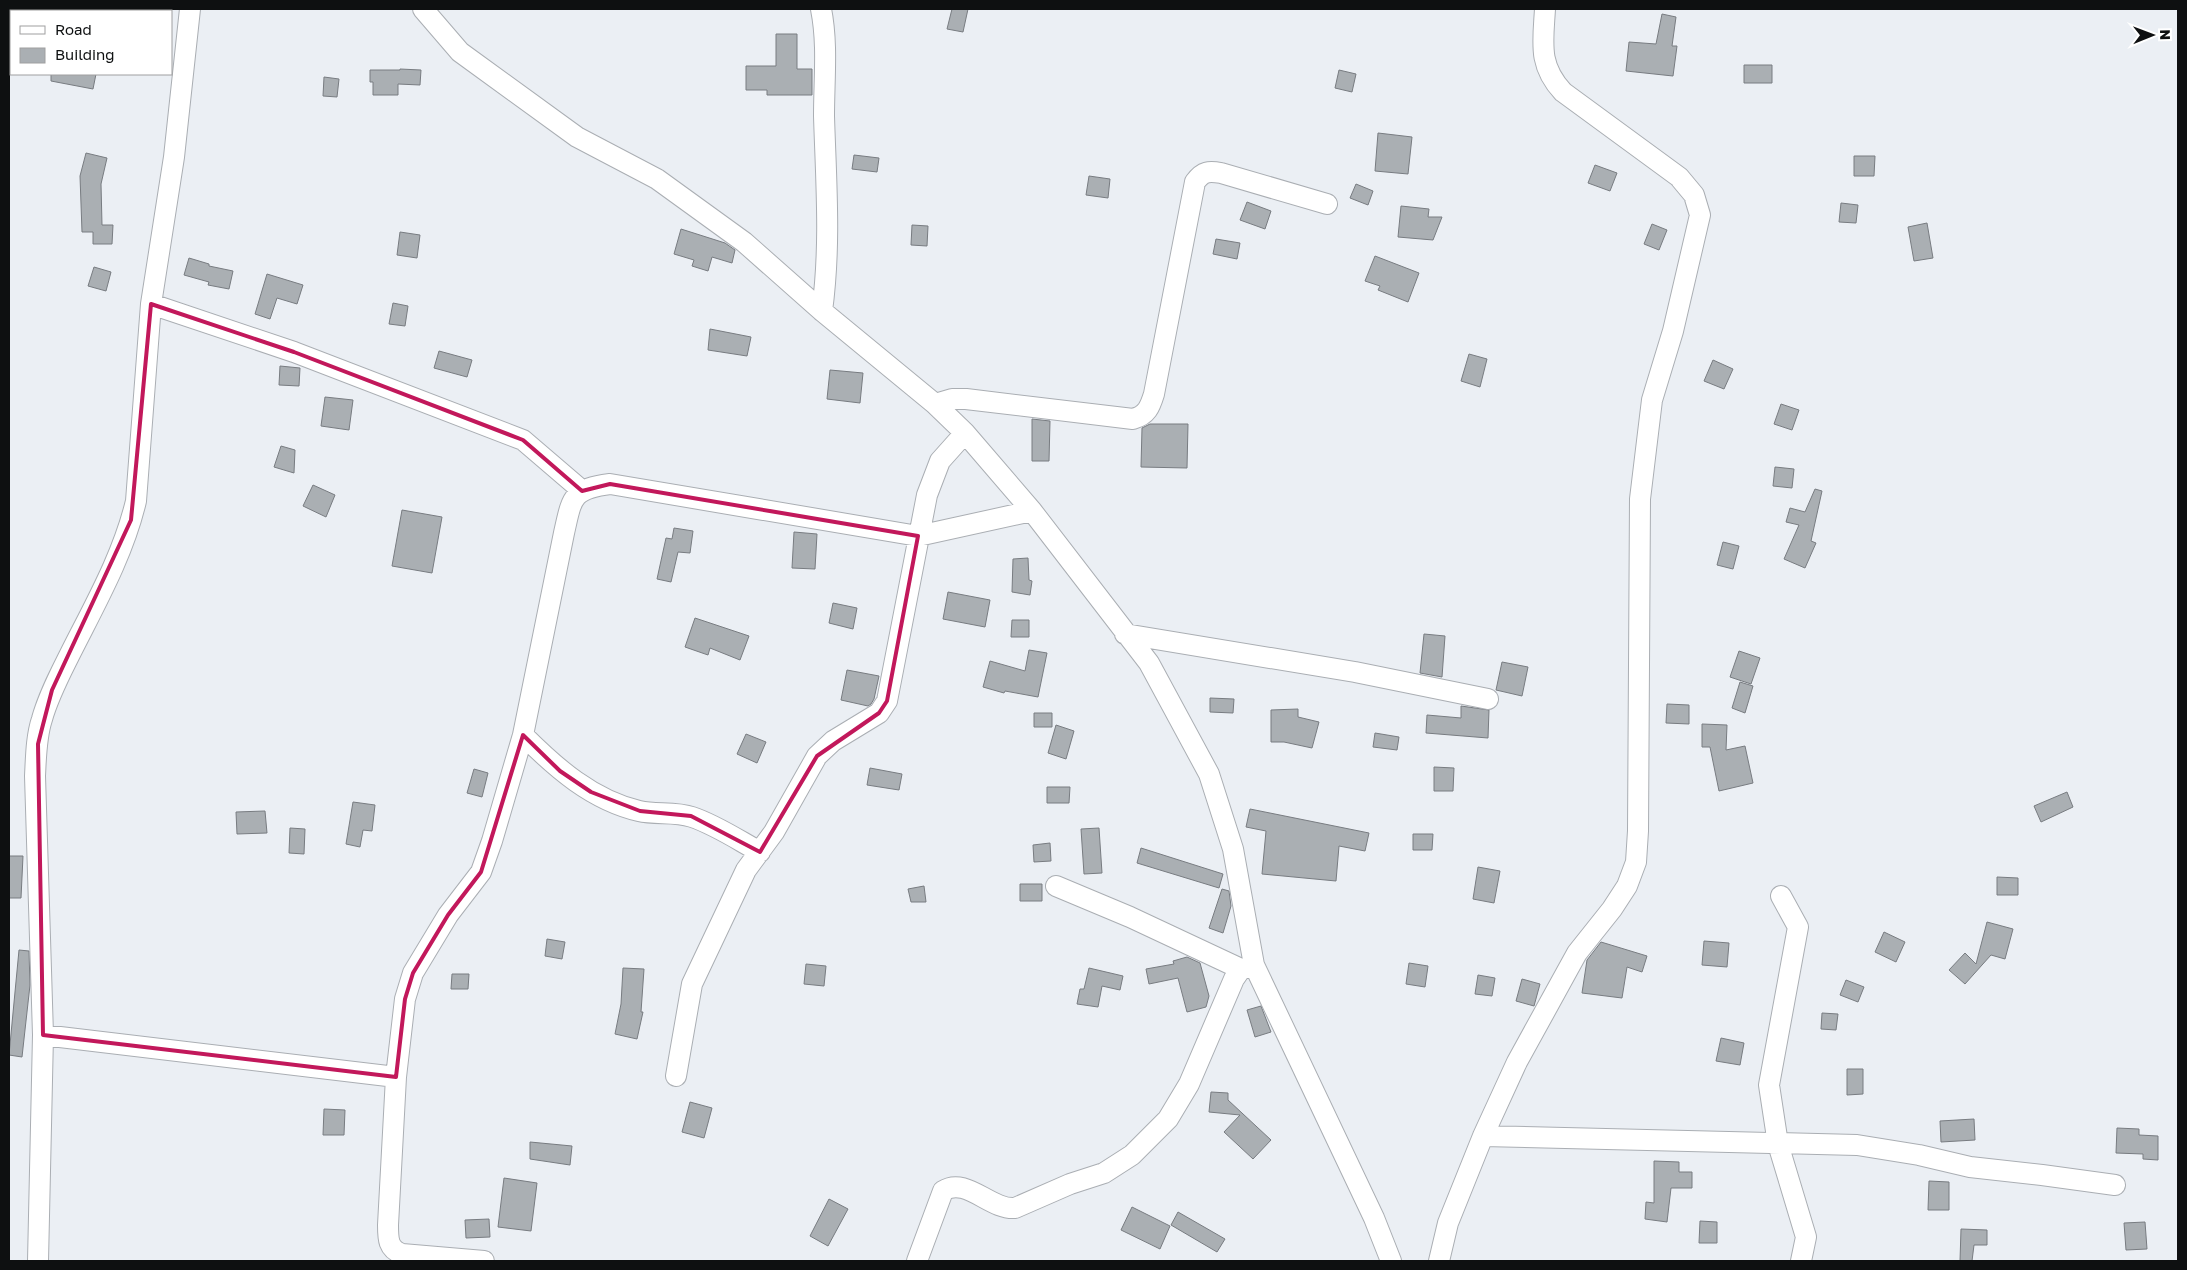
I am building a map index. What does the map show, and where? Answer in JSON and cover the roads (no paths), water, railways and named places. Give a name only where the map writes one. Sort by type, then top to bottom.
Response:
[{"type":"street","points":[[38,1261],[43,1035],[35,776],[38,744],[41,720],[52,690],[117,559],[136,501],[152,304],[174,157],[190,9]]},
{"type":"street","points":[[423,9],[460,52],[577,138],[657,179],[744,242],[822,311],[935,404],[965,433],[1032,511],[1149,663],[1209,774],[1233,849],[1248,967],[1374,1218],[1391,1261]]},
{"type":"street","points":[[821,9],[824,26],[824,115],[829,221],[827,273],[822,311]]},
{"type":"street","points":[[1439,1261],[1448,1223],[1483,1136],[1517,1062],[1578,953],[1627,886],[1636,862],[1638,831],[1640,499],[1652,400],[1673,331],[1700,215],[1694,195],[1679,177],[1563,92],[1553,81],[1547,70],[1544,56],[1545,9]]},
{"type":"street","points":[[935,404],[952,399],[966,399],[1133,419],[1142,416],[1149,408],[1154,394],[1195,182],[1201,174],[1209,171],[1221,173],[1327,204]]},
{"type":"street","points":[[152,304],[294,352],[523,440],[579,488],[570,506],[523,735],[492,841],[481,872],[448,915],[413,973],[405,1000],[396,1077],[388,1225],[390,1246],[395,1252],[402,1254],[484,1261]]},
{"type":"street","points":[[676,1076],[692,984],[746,870],[774,832],[817,756],[833,741],[879,713],[887,701],[927,495],[940,461],[965,433]]},
{"type":"street","points":[[578,493],[589,487],[610,484],[918,536],[1032,511]]},
{"type":"street","points":[[1125,634],[1355,672],[1488,699]]},
{"type":"street","points":[[523,735],[560,771],[591,792],[622,806],[640,811],[691,816],[760,852]]},
{"type":"street","points":[[1056,886],[1248,967]]},
{"type":"street","points":[[1781,896],[1798,927],[1769,1085],[1778,1144],[1806,1237],[1801,1261]]},
{"type":"street","points":[[917,1261],[942,1191],[950,1187],[959,1186],[1007,1209],[1015,1208],[1070,1184],[1104,1173],[1132,1155],[1168,1119],[1189,1084],[1224,997],[1248,967]]},
{"type":"street","points":[[43,1035],[396,1077]]},
{"type":"street","points":[[1483,1136],[1856,1145],[1919,1155],[1970,1167],[2042,1174],[2115,1186]]}]
